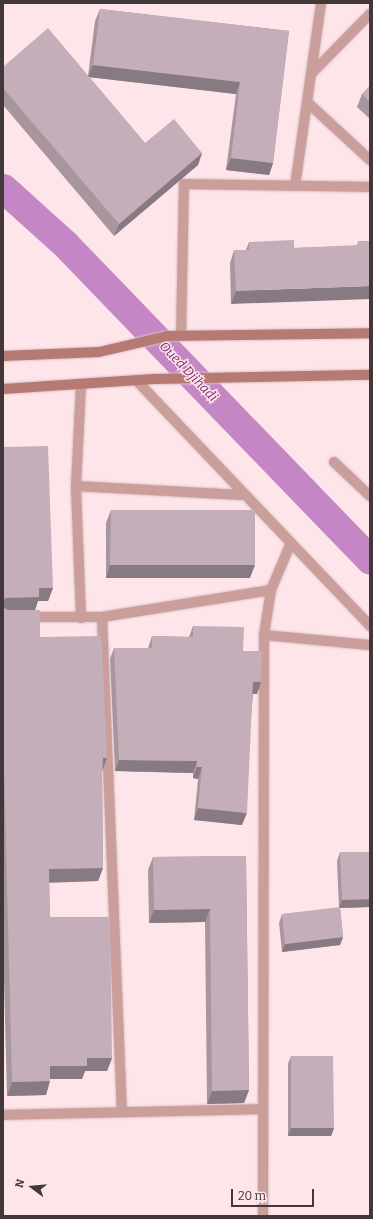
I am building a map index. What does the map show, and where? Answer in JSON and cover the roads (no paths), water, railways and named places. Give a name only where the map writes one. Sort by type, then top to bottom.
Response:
[{"type":"main road","points":[[3,356],[99,352],[167,336],[370,333]]},
{"type":"main road","points":[[3,389],[154,379],[370,375]]},
{"type":"street","points":[[295,186],[321,3]]},
{"type":"street","points":[[312,73],[370,14]]},
{"type":"street","points":[[307,102],[370,160]]},
{"type":"street","points":[[181,336],[184,184],[370,187]]},
{"type":"street","points":[[136,380],[242,495],[370,626]]},
{"type":"street","points":[[81,384],[76,486],[81,618]]},
{"type":"street","points":[[334,462],[370,496]]},
{"type":"street","points":[[76,486],[242,495]]},
{"type":"street","points":[[263,1216],[264,635],[271,590],[290,545]]},
{"type":"street","points":[[3,617],[102,617],[271,590]]},
{"type":"street","points":[[102,617],[122,1112]]},
{"type":"street","points":[[264,635],[370,645]]},
{"type":"street","points":[[3,1115],[263,1109]]},
{"type":"waterway","name":"Oued Djihadi","points":[[3,188],[65,244],[370,560]]}]
